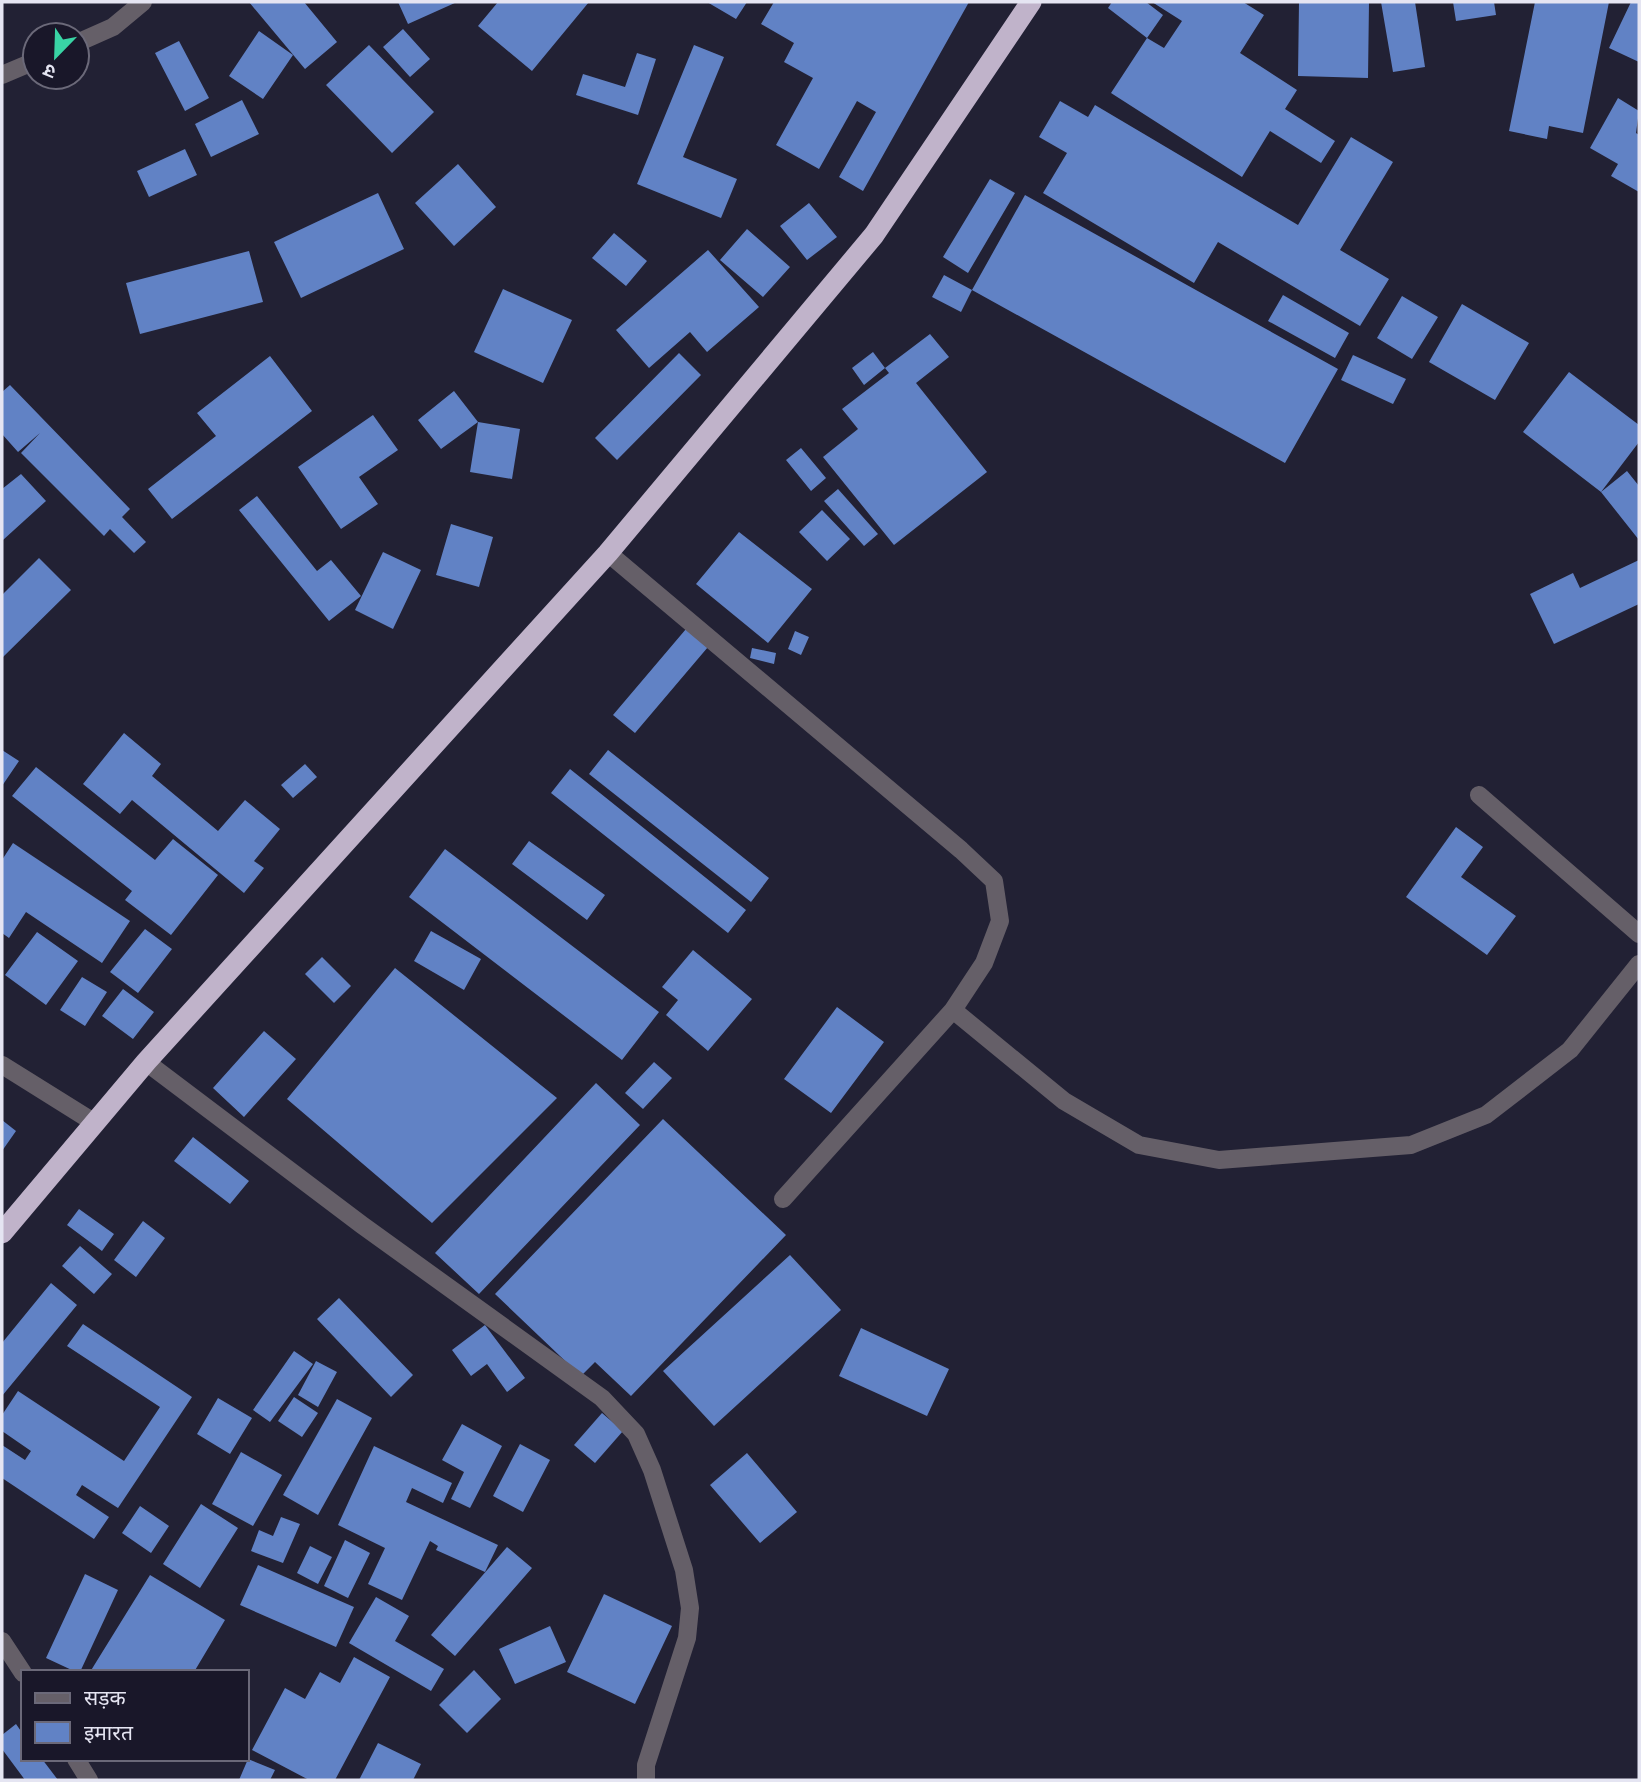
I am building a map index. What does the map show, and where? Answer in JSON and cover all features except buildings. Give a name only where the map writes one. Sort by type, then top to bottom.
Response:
[{"type":"highway","points":[[2,1233],[146,1062],[608,553],[874,234],[1031,2]]},
{"type":"street","points":[[91,37],[113,27],[143,2]]},
{"type":"street","points":[[2,75],[21,67]]},
{"type":"street","points":[[608,553],[961,850],[994,881],[1000,921],[984,963],[953,1010],[783,1199]]},
{"type":"street","points":[[1479,794],[1639,934]]},
{"type":"street","points":[[953,1010],[1064,1101],[1139,1145],[1219,1160],[1411,1145],[1486,1115],[1570,1050],[1639,964]]},
{"type":"street","points":[[146,1062],[362,1225],[602,1398],[636,1434],[652,1470],[684,1570],[690,1608],[687,1638],[646,1765],[646,1780]]},
{"type":"street","points":[[2,1065],[94,1123]]},
{"type":"street","points":[[2,1641],[21,1670]]},
{"type":"street","points":[[77,1761],[89,1780]]}]
